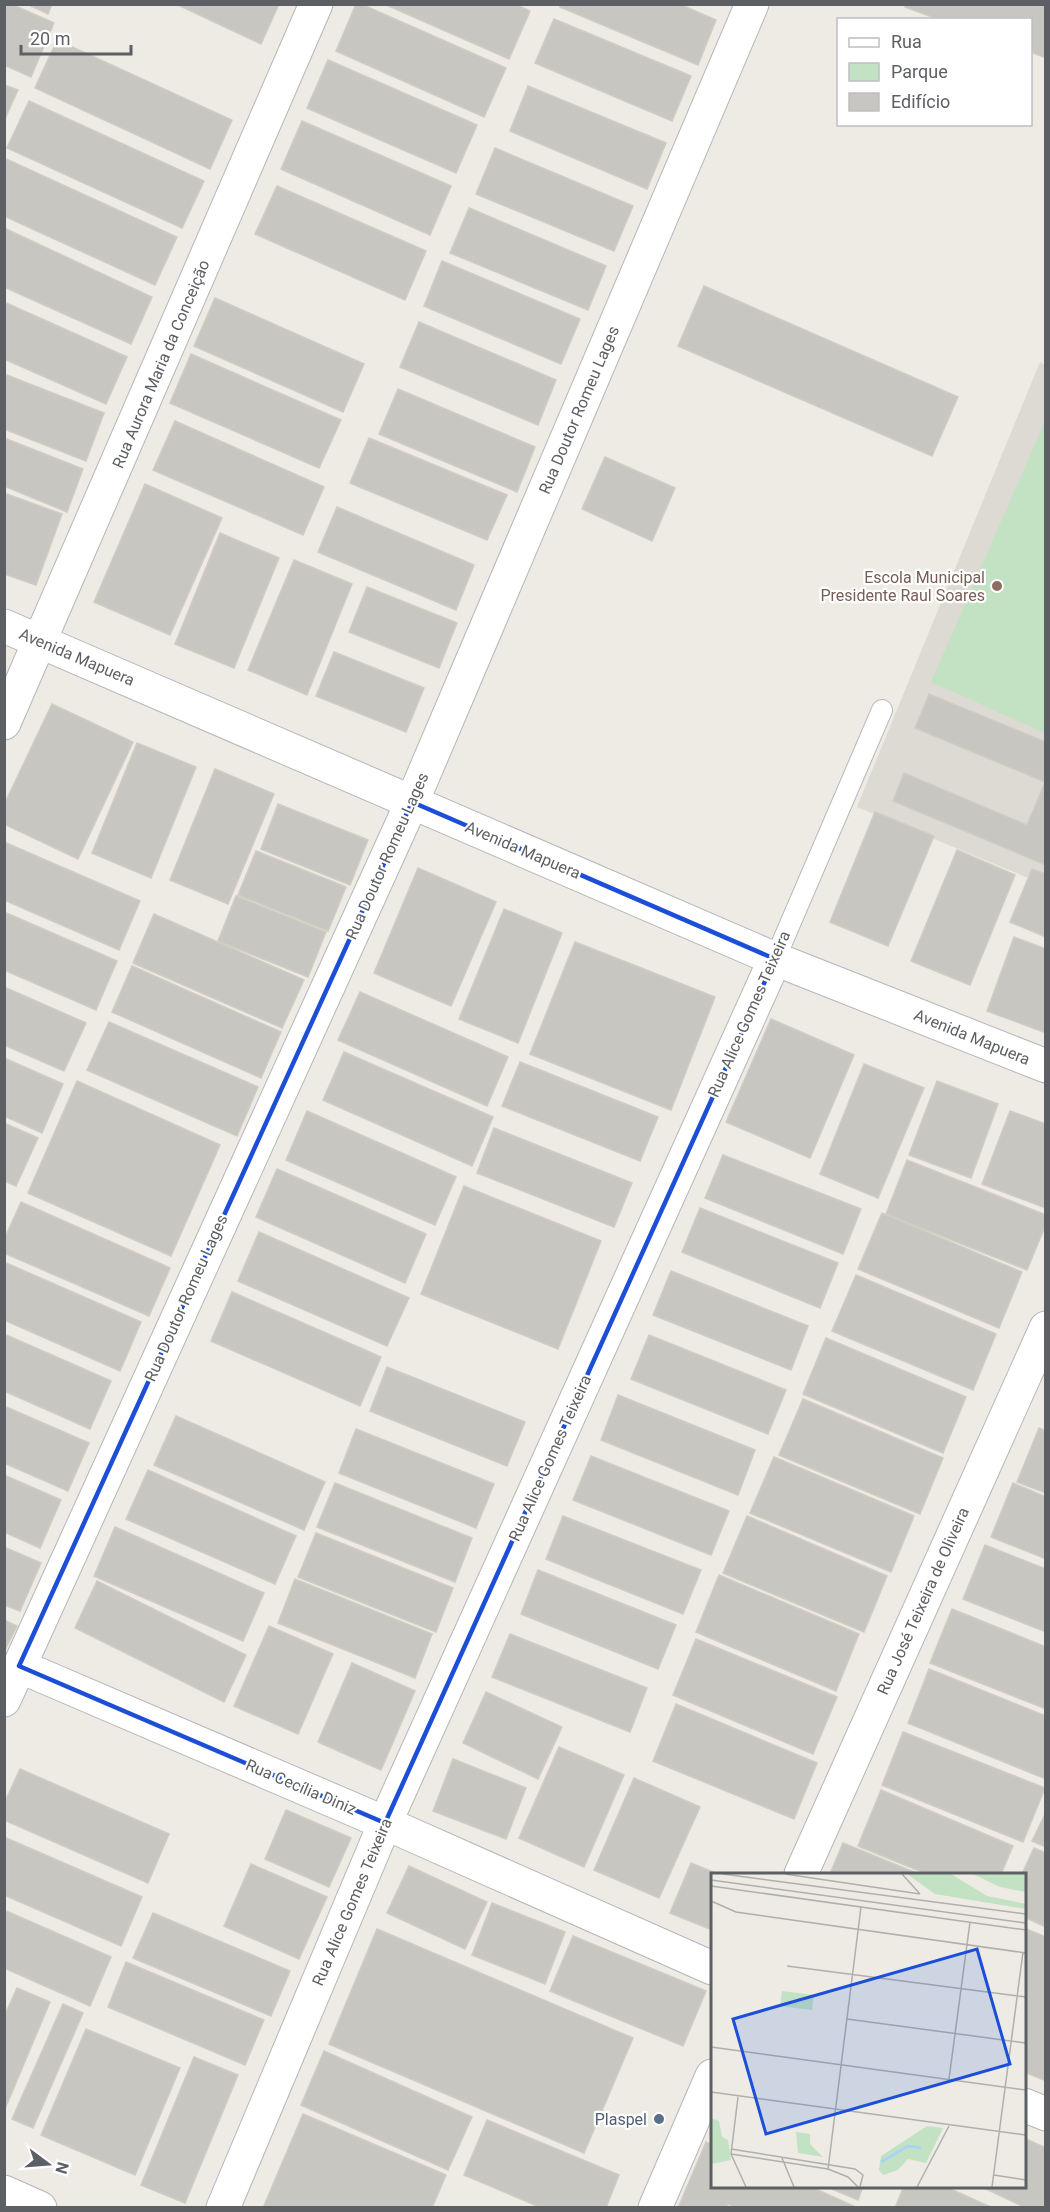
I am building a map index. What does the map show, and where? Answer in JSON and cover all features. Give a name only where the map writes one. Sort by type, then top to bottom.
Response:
[{"type":"street","name":"Rua Aurora Maria da Conceição","points":[[4,723],[316,4]]},
{"type":"street","name":"Rua Doutor Romeu Lages","points":[[4,1700],[412,802],[752,4]]},
{"type":"street","name":"Avenida Mapuera","points":[[4,626],[775,959],[1046,1066]]},
{"type":"street","name":"Rua Alice Gomes Teixeira","points":[[224,2208],[385,1823],[775,959]]},
{"type":"street","name":"Rua José Teixeira de Oliveira","points":[[802,1873],[1046,1328]]},
{"type":"street","name":"Rua Cecília Diniz","points":[[19,1666],[385,1823],[711,1968]]},
{"type":"street","points":[[655,2208],[711,2078]]},
{"type":"street","points":[[1026,2105],[1046,2114]]},
{"type":"street","points":[[4,2192],[39,2208]]},
{"type":"lane","name":"Rua Alice Gomes Teixeira","points":[[775,959],[882,710]]},
{"type":"highlighted area","points":[[412,802],[775,959],[385,1823],[19,1666]]},
{"type":"shaded area","name":"Escola Municipal Presidente Raul Soares","points":[[1040,362],[1045,365],[1045,885],[857,807]]},
{"type":"green space","points":[[1045,421],[1045,733],[931,682]]},
{"type":"building","points":[[4,4],[11,4],[54,23],[31,77],[4,65]]},
{"type":"building","points":[[27,4],[52,4],[48,14]]},
{"type":"building","points":[[176,4],[279,4],[261,44]]},
{"type":"building","points":[[356,4],[361,4],[506,68],[484,117],[336,51]]},
{"type":"building","points":[[384,4],[515,4],[530,11],[509,59]]},
{"type":"building","points":[[561,4],[679,4],[716,20],[698,65],[560,7]]},
{"type":"building","points":[[906,4],[1046,4],[1046,58],[1032,53],[1032,18],[935,18],[905,7]]},
{"type":"building","points":[[554,19],[691,76],[672,121],[535,63]]},
{"type":"building","points":[[57,40],[232,120],[210,169],[35,88]]},
{"type":"building","points":[[328,60],[477,125],[456,173],[307,108]]},
{"type":"building","points":[[4,85],[18,90],[4,121]]},
{"type":"building","points":[[528,86],[666,143],[647,189],[510,131]]},
{"type":"building","points":[[29,101],[204,181],[182,228],[7,148]]},
{"type":"building","points":[[302,121],[451,186],[430,235],[281,169]]},
{"type":"building","points":[[495,148],[633,206],[614,251],[476,194]]},
{"type":"building","points":[[4,158],[177,237],[155,285],[4,216]]},
{"type":"building","points":[[277,186],[426,251],[405,300],[255,234]]},
{"type":"building","points":[[469,208],[606,266],[588,310],[450,253]]},
{"type":"building","points":[[4,228],[152,297],[131,344],[4,287]]},
{"type":"building","points":[[442,261],[580,319],[561,364],[424,306]]},
{"type":"building","points":[[704,286],[958,397],[932,456],[678,346]]},
{"type":"building","points":[[215,298],[364,364],[343,412],[194,346]]},
{"type":"building","points":[[4,302],[127,357],[106,404],[4,359]]},
{"type":"building","points":[[419,322],[556,380],[538,425],[400,367]]},
{"type":"building","points":[[191,354],[341,420],[319,468],[170,403]]},
{"type":"building","points":[[4,374],[104,413],[86,461],[4,429]]},
{"type":"building","points":[[398,389],[535,447],[517,492],[379,434]]},
{"type":"building","points":[[175,421],[324,487],[303,535],[153,470]]},
{"type":"building","points":[[4,438],[83,469],[67,512],[4,486]]},
{"type":"building","points":[[369,438],[507,495],[487,540],[350,483]]},
{"type":"building","points":[[605,457],[675,488],[652,541],[582,509]]},
{"type":"building","points":[[145,484],[222,518],[170,635],[94,602]]},
{"type":"building","points":[[4,493],[62,514],[36,585],[4,574]]},
{"type":"building","points":[[337,507],[474,565],[456,610],[318,552]]},
{"type":"building","points":[[220,533],[279,558],[234,668],[175,644]]},
{"type":"building","points":[[294,560],[352,584],[307,695],[248,670]]},
{"type":"building","points":[[367,587],[457,623],[439,668],[349,632]]},
{"type":"building","points":[[334,652],[424,688],[406,732],[316,696]]},
{"type":"building","points":[[929,694],[1046,742],[1046,865],[893,801],[904,773],[1027,825],[1045,782],[915,728]]},
{"type":"building","points":[[52,704],[133,742],[78,859],[4,824],[4,805]]},
{"type":"building","points":[[137,743],[196,767],[151,878],[92,853]]},
{"type":"building","points":[[215,769],[274,794],[228,904],[170,880]]},
{"type":"building","points":[[278,804],[368,840],[350,885],[261,849]]},
{"type":"building","points":[[875,812],[934,836],[888,946],[830,922]]},
{"type":"building","points":[[4,842],[140,901],[119,950],[4,900]]},
{"type":"building","points":[[957,850],[1015,875],[970,985],[911,961]]},
{"type":"building","points":[[256,851],[346,887],[328,931],[238,895]]},
{"type":"building","points":[[418,868],[496,902],[451,1006],[374,973]]},
{"type":"building","points":[[1032,869],[1046,874],[1046,937],[1010,922]]},
{"type":"building","points":[[236,896],[326,932],[308,977],[218,941]]},
{"type":"building","points":[[504,909],[562,933],[518,1043],[459,1019]]},
{"type":"building","points":[[4,912],[117,961],[96,1010],[4,970]]},
{"type":"building","points":[[154,914],[304,980],[282,1028],[133,963]]},
{"type":"building","points":[[1014,937],[1046,949],[1046,1033],[987,1011]]},
{"type":"building","points":[[575,942],[715,997],[671,1110],[530,1054]]},
{"type":"building","points":[[132,966],[281,1032],[261,1078],[112,1012]]},
{"type":"building","points":[[4,987],[86,1023],[64,1071],[4,1045]]},
{"type":"building","points":[[360,992],[508,1057],[487,1106],[338,1040]]},
{"type":"building","points":[[771,1019],[854,1055],[810,1158],[726,1122]]},
{"type":"building","points":[[109,1022],[258,1087],[237,1136],[87,1070]]},
{"type":"building","points":[[344,1052],[493,1117],[472,1166],[323,1100]]},
{"type":"building","points":[[4,1058],[63,1084],[42,1133],[4,1116]]},
{"type":"building","points":[[520,1062],[658,1117],[640,1161],[502,1106]]},
{"type":"building","points":[[864,1064],[924,1088],[878,1198],[820,1174]]},
{"type":"building","points":[[77,1081],[220,1145],[171,1256],[28,1193]]},
{"type":"building","points":[[937,1081],[998,1104],[971,1178],[909,1155]]},
{"type":"building","points":[[307,1111],[456,1177],[435,1225],[286,1160]]},
{"type":"building","points":[[1010,1111],[1046,1124],[1046,1202],[1043,1207],[982,1184]]},
{"type":"building","points":[[4,1123],[38,1138],[16,1186],[4,1181]]},
{"type":"building","points":[[494,1128],[632,1183],[614,1227],[477,1173]]},
{"type":"building","points":[[723,1155],[861,1209],[843,1254],[705,1198]]},
{"type":"building","points":[[907,1160],[1046,1215],[1046,1224],[1027,1270],[886,1214]]},
{"type":"building","points":[[277,1169],[426,1234],[405,1283],[256,1217]]},
{"type":"building","points":[[464,1186],[601,1241],[558,1349],[421,1294]]},
{"type":"building","points":[[21,1202],[170,1268],[149,1316],[4,1253],[4,1240]]},
{"type":"building","points":[[700,1208],[838,1263],[820,1308],[682,1252]]},
{"type":"building","points":[[882,1213],[1022,1272],[999,1328],[858,1269]]},
{"type":"building","points":[[259,1232],[409,1298],[387,1346],[238,1281]]},
{"type":"building","points":[[4,1262],[141,1322],[120,1371],[4,1320]]},
{"type":"building","points":[[671,1271],[808,1326],[791,1370],[653,1315]]},
{"type":"building","points":[[856,1275],[996,1334],[973,1390],[832,1331]]},
{"type":"building","points":[[232,1292],[381,1357],[360,1406],[211,1341]]},
{"type":"building","points":[[4,1334],[111,1381],[90,1429],[4,1391]]},
{"type":"building","points":[[649,1335],[786,1390],[768,1434],[631,1379]]},
{"type":"building","points":[[826,1338],[966,1397],[943,1453],[803,1394]]},
{"type":"building","points":[[387,1367],[525,1422],[507,1466],[370,1411]]},
{"type":"building","points":[[618,1395],[755,1450],[738,1495],[601,1440]]},
{"type":"building","points":[[803,1399],[943,1458],[920,1514],[779,1455]]},
{"type":"building","points":[[4,1406],[89,1443],[68,1491],[4,1463]]},
{"type":"building","points":[[176,1416],[325,1482],[304,1530],[154,1465]]},
{"type":"building","points":[[1039,1428],[1046,1431],[1046,1493],[1017,1482]]},
{"type":"building","points":[[356,1429],[494,1484],[476,1528],[339,1473]]},
{"type":"building","points":[[591,1456],[729,1511],[711,1555],[573,1500]]},
{"type":"building","points":[[774,1457],[914,1516],[891,1572],[750,1513]]},
{"type":"building","points":[[148,1470],[296,1536],[275,1584],[126,1519]]},
{"type":"building","points":[[4,1475],[61,1500],[40,1548],[4,1532]]},
{"type":"building","points":[[335,1483],[472,1538],[455,1582],[317,1527]]},
{"type":"building","points":[[1013,1483],[1046,1497],[1046,1559],[991,1537]]},
{"type":"building","points":[[563,1516],[701,1570],[683,1614],[546,1559]]},
{"type":"building","points":[[747,1516],[887,1576],[864,1632],[723,1573]]},
{"type":"building","points":[[115,1527],[264,1593],[243,1641],[94,1576]]},
{"type":"building","points":[[316,1533],[453,1588],[436,1632],[298,1577]]},
{"type":"building","points":[[985,1545],[1046,1569],[1046,1632],[963,1599]]},
{"type":"building","points":[[4,1547],[41,1563],[20,1611],[4,1605]]},
{"type":"building","points":[[538,1570],[676,1625],[658,1669],[521,1614]]},
{"type":"building","points":[[719,1575],[859,1634],[836,1691],[696,1632]]},
{"type":"building","points":[[295,1579],[432,1634],[415,1678],[278,1623]]},
{"type":"building","points":[[97,1581],[246,1655],[224,1702],[75,1628]]},
{"type":"building","points":[[952,1609],[1046,1647],[1046,1709],[930,1663]]},
{"type":"building","points":[[4,1620],[17,1626],[4,1652]]},
{"type":"building","points":[[269,1626],[333,1654],[298,1734],[234,1706]]},
{"type":"building","points":[[510,1634],[647,1688],[630,1732],[492,1677]]},
{"type":"building","points":[[696,1639],[837,1697],[813,1754],[673,1695]]},
{"type":"building","points":[[352,1663],[415,1691],[381,1770],[318,1742]]},
{"type":"building","points":[[929,1669],[1046,1716],[1046,1779],[908,1723]]},
{"type":"building","points":[[486,1692],[562,1727],[538,1779],[463,1743]]},
{"type":"building","points":[[676,1704],[817,1763],[794,1819],[653,1761]]},
{"type":"building","points":[[903,1732],[1045,1788],[1023,1842],[882,1785]]},
{"type":"building","points":[[559,1747],[624,1775],[584,1867],[519,1838]]},
{"type":"building","points":[[453,1759],[526,1788],[506,1839],[433,1811]]},
{"type":"building","points":[[20,1769],[169,1834],[148,1883],[4,1820],[4,1804]]},
{"type":"building","points":[[634,1778],[700,1807],[659,1898],[594,1870]]},
{"type":"building","points":[[881,1790],[1013,1846],[1001,1873],[925,1873],[858,1846]]},
{"type":"building","points":[[286,1810],[351,1838],[329,1887],[265,1859]]},
{"type":"building","points":[[1046,1812],[1046,1847],[1032,1841]]},
{"type":"building","points":[[4,1837],[142,1897],[121,1946],[4,1895]]},
{"type":"building","points":[[843,1843],[917,1873],[830,1873]]},
{"type":"building","points":[[1034,1848],[1046,1853],[1046,1927],[1026,1918],[1026,1873],[1022,1873]]},
{"type":"building","points":[[691,1863],[716,1873],[711,1873],[711,1930],[670,1913]]},
{"type":"building","points":[[251,1864],[327,1897],[299,1959],[224,1926]]},
{"type":"building","points":[[409,1866],[487,1902],[465,1949],[387,1913]]},
{"type":"building","points":[[492,1903],[565,1932],[545,1984],[472,1955]]},
{"type":"building","points":[[4,1910],[111,1957],[90,2006],[4,1968]]},
{"type":"building","points":[[153,1913],[290,1971],[271,2016],[133,1958]]},
{"type":"building","points":[[377,1929],[633,2038],[584,2153],[329,2044]]},
{"type":"building","points":[[1026,1929],[1046,1937],[1046,2081],[1026,2073]]},
{"type":"building","points":[[573,1936],[706,1991],[683,2046],[550,1991]]},
{"type":"building","points":[[126,1962],[264,2020],[245,2065],[108,2007]]},
{"type":"building","points":[[17,1988],[50,2002],[5,2109],[4,2017]]},
{"type":"building","points":[[63,2004],[83,2013],[33,2128],[12,2119]]},
{"type":"building","points":[[86,2029],[180,2068],[135,2175],[41,2135]]},
{"type":"building","points":[[324,2051],[472,2117],[448,2170],[301,2105]]},
{"type":"building","points":[[194,2057],[238,2075],[185,2203],[141,2185]]},
{"type":"building","points":[[303,2114],[446,2175],[432,2208],[263,2208]]},
{"type":"building","points":[[487,2120],[619,2175],[606,2208],[542,2208],[464,2175]]},
{"type":"building","points":[[1026,2139],[1046,2148],[1046,2201],[1042,2208],[1026,2208],[984,2188],[1026,2188]]},
{"type":"building","points":[[706,2142],[711,2144],[711,2188],[813,2188],[858,2208],[737,2208],[728,2204],[726,2208],[678,2208]]},
{"type":"building","points":[[830,2188],[862,2188],[858,2200]]},
{"type":"building","points":[[903,2188],[948,2188],[993,2208],[895,2208]]},
{"type":"place","name":"Escola Municipal Presidente Raul Soares","points":[[997,586]]},
{"type":"place","name":"Plaspel","points":[[659,2119]]}]
